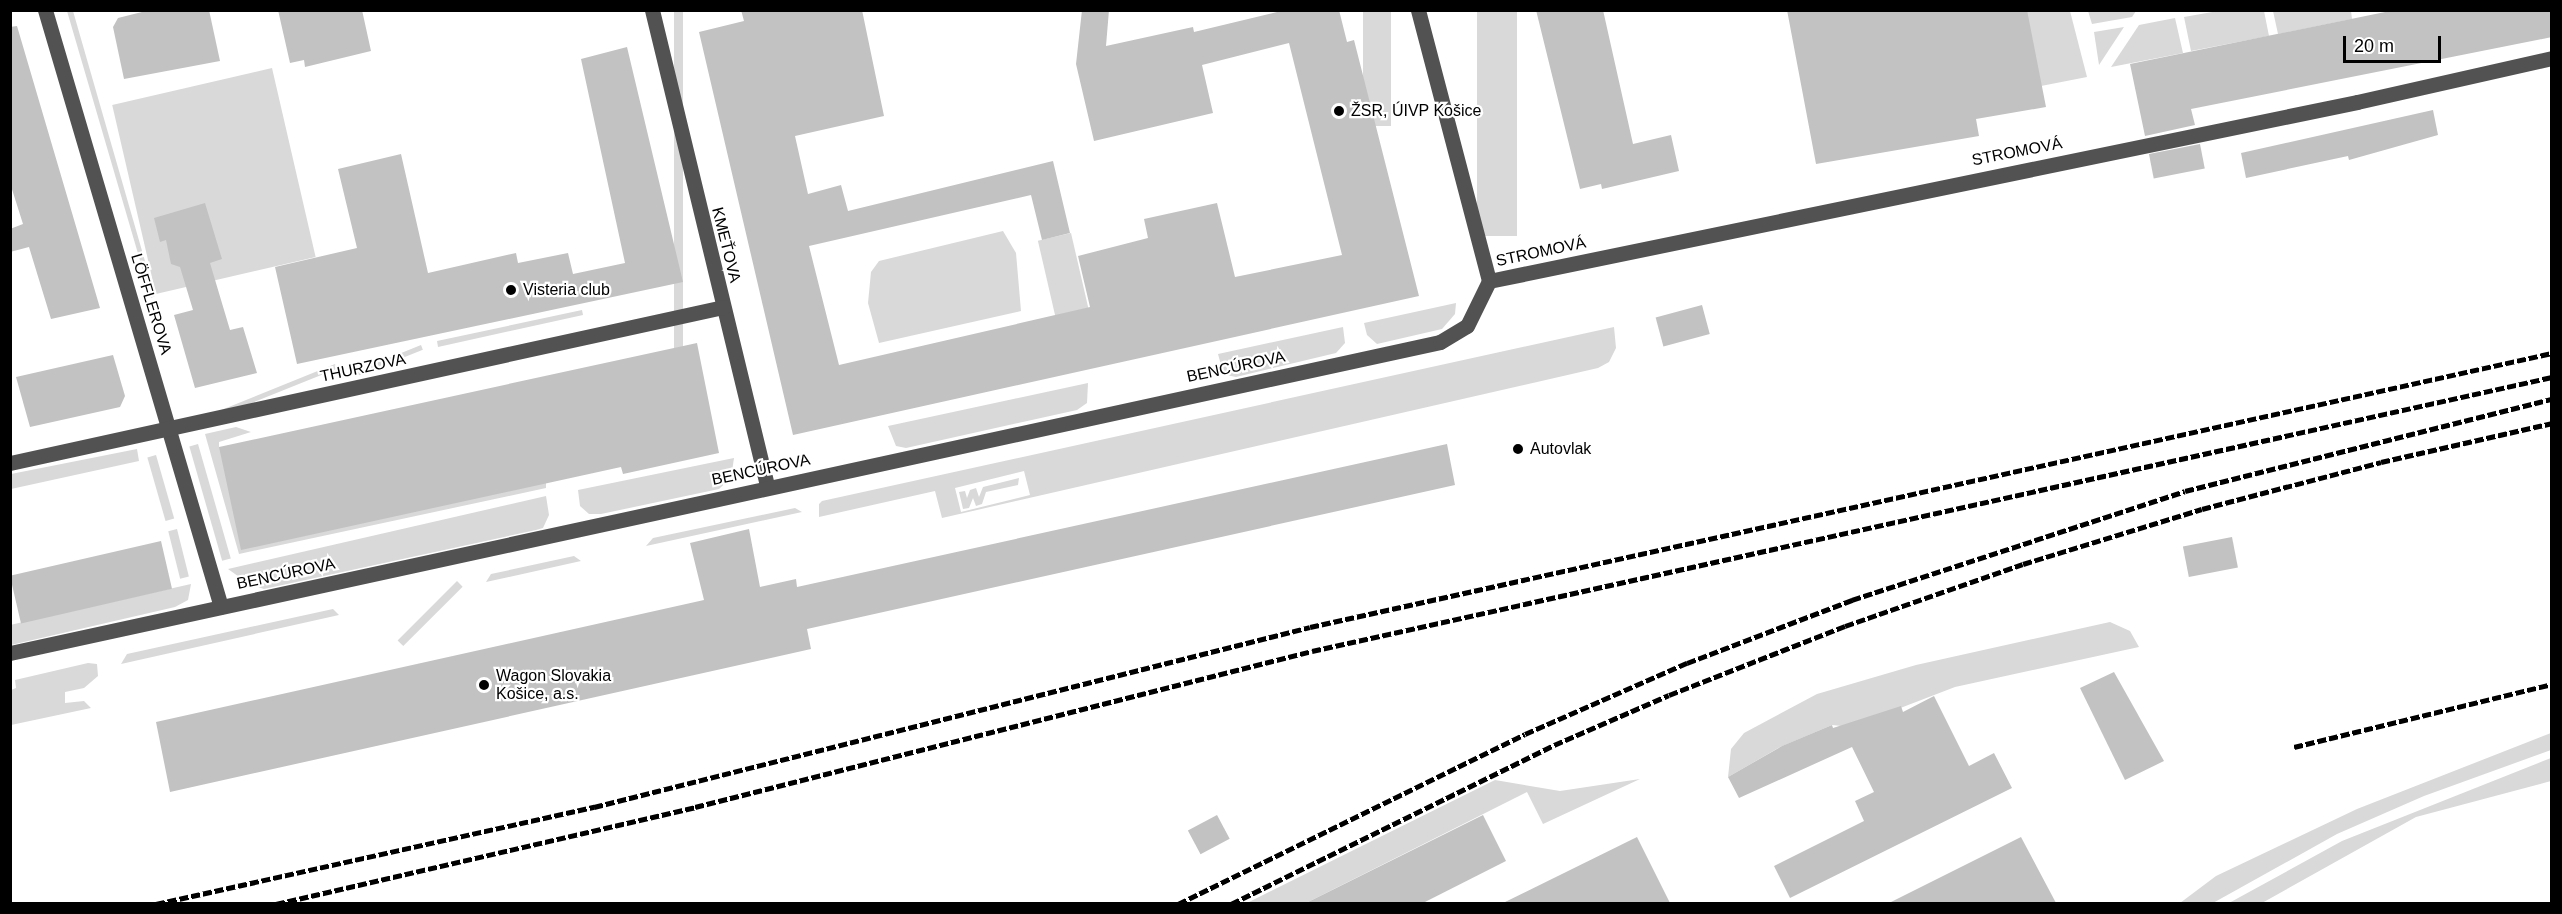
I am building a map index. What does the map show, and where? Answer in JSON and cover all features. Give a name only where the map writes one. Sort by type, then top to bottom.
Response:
[{"type":"street","name":"LÖFFLEROVA","points":[[45,10],[222,607]]},
{"type":"street","name":"KMEŤOVA","points":[[652,10],[767,487]]},
{"type":"street","points":[[1418,10],[1489,281]]},
{"type":"street","name":"STROMOVÁ","points":[[1489,281],[2357,102],[2552,58]]},
{"type":"street","name":"BENCÚROVA","points":[[10,653],[1440,342],[1467,326],[1489,281]]},
{"type":"street","name":"THURZOVA","points":[[10,463],[723,307]]},
{"type":"shaded area","points":[[2088,10],[2136,11],[2132,17],[2092,24]]},
{"type":"shaded area","points":[[67,11],[73,11],[155,296],[151,298]]},
{"type":"shaded area","points":[[674,11],[683,11],[683,452],[674,452]]},
{"type":"shaded area","points":[[1363,11],[1391,11],[1391,126],[1363,126]]},
{"type":"shaded area","points":[[1477,11],[1517,11],[1517,236],[1477,236]]},
{"type":"shaded area","points":[[2026,11],[2070,11],[2087,77],[2041,86]]},
{"type":"shaded area","points":[[2218,11],[2264,11],[2269,36],[2191,51],[2184,17]]},
{"type":"shaded area","points":[[2273,11],[2351,11],[2352,19],[2278,34]]},
{"type":"shaded area","points":[[2175,18],[2183,53],[2111,67],[2139,25]]},
{"type":"shaded area","points":[[2124,27],[2099,65],[2094,32]]},
{"type":"shaded area","points":[[272,68],[316,257],[156,294],[112,105]]},
{"type":"shaded area","points":[[1003,231],[1016,253],[1021,311],[879,343],[868,303],[871,272],[879,261]]},
{"type":"shaded area","points":[[1071,233],[1088,308],[1055,316],[1038,241]]},
{"type":"shaded area","points":[[1456,303],[1455,314],[1442,329],[1377,344],[1367,335],[1364,323]]},
{"type":"shaded area","points":[[582,310],[583,315],[438,347],[437,341]]},
{"type":"shaded area","points":[[1343,327],[1345,343],[1336,353],[1236,377],[1226,375],[1222,369],[1218,354]]},
{"type":"shaded area","points":[[1614,327],[1616,348],[1609,362],[1598,368],[942,518],[935,491],[819,517],[819,504],[822,501]],"holes":[[[1024,471],[1030,495],[961,512],[955,488]]]},
{"type":"shaded area","points":[[421,345],[423,350],[356,377],[354,372]]},
{"type":"shaded area","points":[[335,364],[337,369],[203,423],[201,418]]},
{"type":"shaded area","points":[[1088,383],[1087,403],[1077,410],[906,448],[896,446],[888,426]]},
{"type":"shaded area","points":[[236,427],[251,432],[219,442],[219,447],[546,483],[546,488],[239,554],[205,434]]},
{"type":"shaded area","points":[[198,444],[231,558],[222,561],[189,446]]},
{"type":"shaded area","points":[[137,449],[139,461],[11,489],[11,474]]},
{"type":"shaded area","points":[[156,455],[174,518],[166,521],[147,457]]},
{"type":"shaded area","points":[[734,458],[731,478],[719,489],[601,514],[589,514],[580,506],[578,490]]},
{"type":"shaded area","points":[[1019,478],[1018,485],[986,492],[982,504],[976,506],[973,498],[969,508],[963,509],[959,492],[965,491],[967,498],[970,490],[976,488],[979,497],[983,487]]},
{"type":"shaded area","points":[[546,496],[549,515],[543,528],[536,530],[264,589],[249,584],[228,569]]},
{"type":"shaded area","points":[[795,508],[802,512],[646,546],[653,538]]},
{"type":"shaded area","points":[[177,529],[189,577],[180,579],[168,531]]},
{"type":"shaded area","points":[[574,556],[581,561],[486,582],[491,574]]},
{"type":"shaded area","points":[[457,581],[463,587],[403,646],[398,640]]},
{"type":"shaded area","points":[[191,584],[188,600],[175,607],[11,645],[10,625]]},
{"type":"shaded area","points":[[333,609],[339,615],[121,664],[127,654]]},
{"type":"shaded area","points":[[2110,622],[2130,631],[2139,647],[1955,687],[1851,727],[1832,725],[1780,747],[1728,777],[1731,749],[1744,733],[1817,694],[1916,665]]},
{"type":"shaded area","points":[[88,663],[97,664],[98,676],[84,688],[65,692],[65,703],[84,701],[91,708],[11,725],[11,690],[16,688],[15,680]]},
{"type":"shaded area","points":[[2551,733],[2551,750],[2424,796],[2337,834],[2213,903],[2180,903],[2216,876],[2357,809]]},
{"type":"shaded area","points":[[2551,758],[2551,781],[2416,817],[2262,903],[2229,903],[2342,841]]},
{"type":"shaded area","points":[[1640,779],[1543,824],[1527,792],[1306,903],[1245,904],[1495,780],[1560,791]]},
{"type":"building","points":[[150,10],[209,10],[220,61],[124,79],[113,27],[118,18]]},
{"type":"building","points":[[278,10],[362,10],[371,51],[305,67],[304,60],[290,63]]},
{"type":"building","points":[[741,10],[862,10],[884,116],[795,136],[808,194],[841,185],[848,211],[1053,161],[1070,233],[1042,240],[1031,195],[809,246],[839,365],[1090,307],[1078,256],[1148,238],[1144,219],[1217,203],[1235,277],[1342,255],[1289,43],[1202,65],[1213,113],[1094,141],[1076,64],[1082,10],[1109,10],[1106,46],[1193,27],[1194,32],[1285,10],[1339,10],[1347,42],[1354,40],[1419,296],[793,435],[699,32],[744,21]]},
{"type":"building","points":[[1536,10],[1603,10],[1633,144],[1671,135],[1679,171],[1602,189],[1601,184],[1580,189]]},
{"type":"building","points":[[1787,10],[2027,10],[2046,107],[1976,119],[1979,136],[1816,164]]},
{"type":"building","points":[[2395,10],[2552,10],[2552,37],[2191,109],[2195,125],[2145,136],[2130,64]]},
{"type":"building","points":[[17,26],[100,308],[51,319],[29,247],[10,252],[10,229],[23,224],[10,183],[10,27]]},
{"type":"building","points":[[627,47],[683,282],[297,364],[275,267],[357,248],[338,169],[401,154],[428,273],[516,253],[518,263],[568,253],[573,274],[625,263],[581,59]]},
{"type":"building","points":[[2433,110],[2438,135],[2349,160],[2348,156],[2246,178],[2241,153]]},
{"type":"building","points":[[2200,144],[2205,169],[2154,178],[2149,154]]},
{"type":"building","points":[[205,203],[222,259],[210,263],[230,330],[243,327],[257,373],[195,388],[174,315],[193,310],[180,267],[171,264],[166,240],[160,242],[154,218]]},
{"type":"building","points":[[1702,305],[1710,334],[1663,346],[1656,317]]},
{"type":"building","points":[[697,343],[719,453],[623,474],[621,467],[241,550],[219,447]]},
{"type":"building","points":[[113,355],[125,396],[120,407],[30,427],[16,377]]},
{"type":"building","points":[[1447,444],[1455,485],[807,629],[811,649],[170,792],[156,722],[704,600],[690,543],[749,529],[760,587],[796,579],[797,587]]},
{"type":"building","points":[[2232,537],[2238,567],[2189,577],[2183,547]]},
{"type":"building","points":[[161,541],[172,589],[21,624],[10,576]]},
{"type":"building","points":[[2114,672],[2164,761],[2125,780],[2080,688]]},
{"type":"building","points":[[1934,696],[1969,766],[1994,753],[2012,788],[1790,898],[1774,866],[1864,821],[1855,801],[1874,792],[1852,747],[1739,798],[1728,777],[1782,746],[1832,725],[1833,728],[1901,706],[1903,712]]},
{"type":"building","points":[[1217,815],[1230,839],[1201,854],[1188,830]]},
{"type":"building","points":[[1483,815],[1506,861],[1423,903],[1306,903]]},
{"type":"building","points":[[1637,837],[1670,903],[1503,903]]},
{"type":"building","points":[[2021,837],[2056,903],[1889,903]]},
{"type":"railway","points":[[156,904],[594,807],[1310,627],[2552,353]]},
{"type":"railway","points":[[276,904],[695,807],[1312,651],[2552,377]]},
{"type":"railway","points":[[1178,904],[1525,734],[1687,663],[1852,600],[2185,491],[2552,399]]},
{"type":"railway","points":[[1231,904],[1554,745],[1669,695],[1845,626],[2023,564],[2202,509],[2381,462],[2552,423]]},
{"type":"railway","points":[[2294,747],[2552,684]]},
{"type":"place","name":"ŽSR, ÚIVP Košice","points":[[1339,111]]},
{"type":"place","name":"Visteria club","points":[[511,290]]},
{"type":"place","name":"Autovlak","points":[[1518,449]]},
{"type":"place","name":"Wagon Slovakia Košice, a.s.","points":[[484,685]]}]
